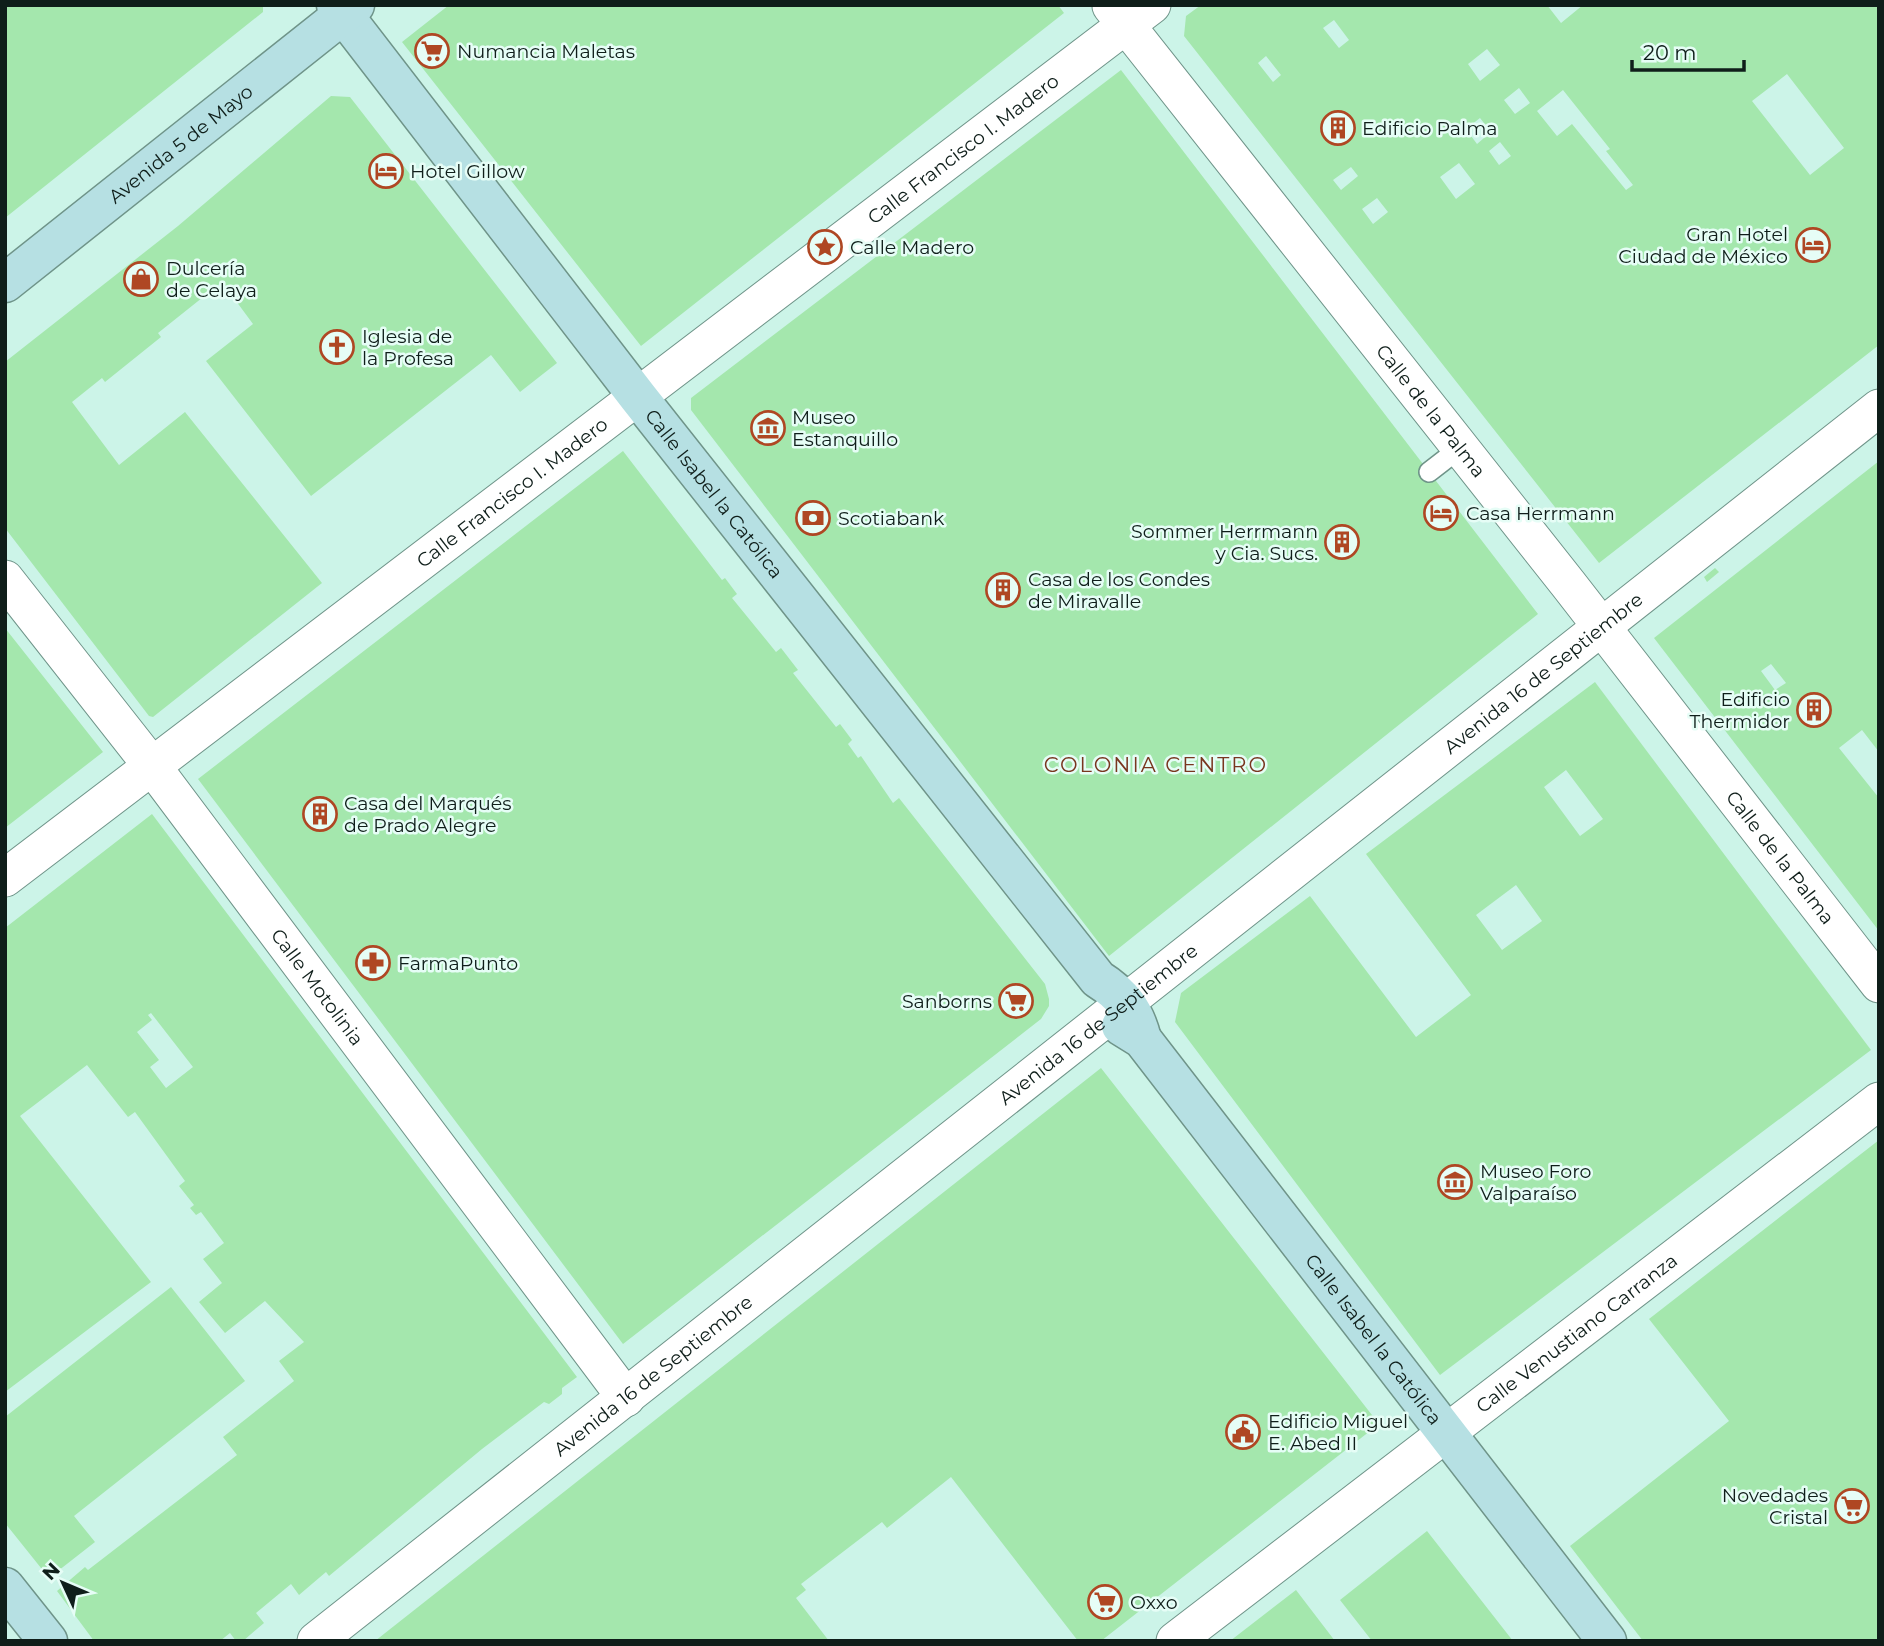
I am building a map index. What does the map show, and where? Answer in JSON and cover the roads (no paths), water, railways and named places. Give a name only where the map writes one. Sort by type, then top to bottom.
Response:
[{"type":"street","name":"Avenida 5 de Mayo","points":[[5,283],[345,8]]},
{"type":"street","name":"Calle Isabel la Católica","points":[[345,8],[638,397],[1111,998],[1123,1028],[1142,1039],[1607,1641]]},
{"type":"street","name":"Calle Francisco I. Madero","points":[[5,878],[638,397],[1130,12]]},
{"type":"street","name":"Calle de la Palma","points":[[1130,12],[1460,448],[1879,984]]},
{"type":"street","name":"Avenida 16 de Septiembre","points":[[316,1641],[626,1398],[1111,998],[1601,626],[1879,408]]},
{"type":"street","name":"Calle Motolinia","points":[[5,579],[152,766],[626,1398]]},
{"type":"street","name":"Calle Venustiano Carranza","points":[[1175,1641],[1879,1101]]},
{"type":"street","points":[[5,1587],[48,1641]]},
{"type":"lane","points":[[1429,472],[1460,448]]},
{"type":"place","name":"Numancia Maletas","points":[[432,51]]},
{"type":"place","name":"Edificio Palma","points":[[1338,128]]},
{"type":"place","name":"Hotel Gillow","points":[[386,171]]},
{"type":"place","name":"Gran Hotel Ciudad de México","points":[[1813,245]]},
{"type":"place","name":"Calle Madero","points":[[825,247]]},
{"type":"place","name":"Dulcería de Celaya","points":[[141,279]]},
{"type":"place","name":"Iglesia de la Profesa","points":[[337,347]]},
{"type":"place","name":"Museo Estanquillo","points":[[768,428]]},
{"type":"place","name":"Casa Herrmann","points":[[1441,513]]},
{"type":"place","name":"Scotiabank","points":[[813,518]]},
{"type":"place","name":"Sommer Herrmann y Cia. Sucs.","points":[[1342,542]]},
{"type":"place","name":"Casa de los Condes de Miravalle","points":[[1003,590]]},
{"type":"place","name":"Edificio Thermidor","points":[[1814,710]]},
{"type":"place","name":"Casa del Marqués de Prado Alegre","points":[[320,814]]},
{"type":"place","name":"FarmaPunto","points":[[373,963]]},
{"type":"place","name":"Sanborns","points":[[1016,1001]]},
{"type":"place","name":"Museo Foro Valparaíso","points":[[1455,1182]]},
{"type":"place","name":"Edificio Miguel E. Abed II","points":[[1243,1432]]},
{"type":"place","name":"Novedades Cristal","points":[[1852,1506]]},
{"type":"place","name":"Oxxo","points":[[1105,1602]]},
{"type":"district","name":"COLONIA CENTRO","points":[[1156,765]]}]
